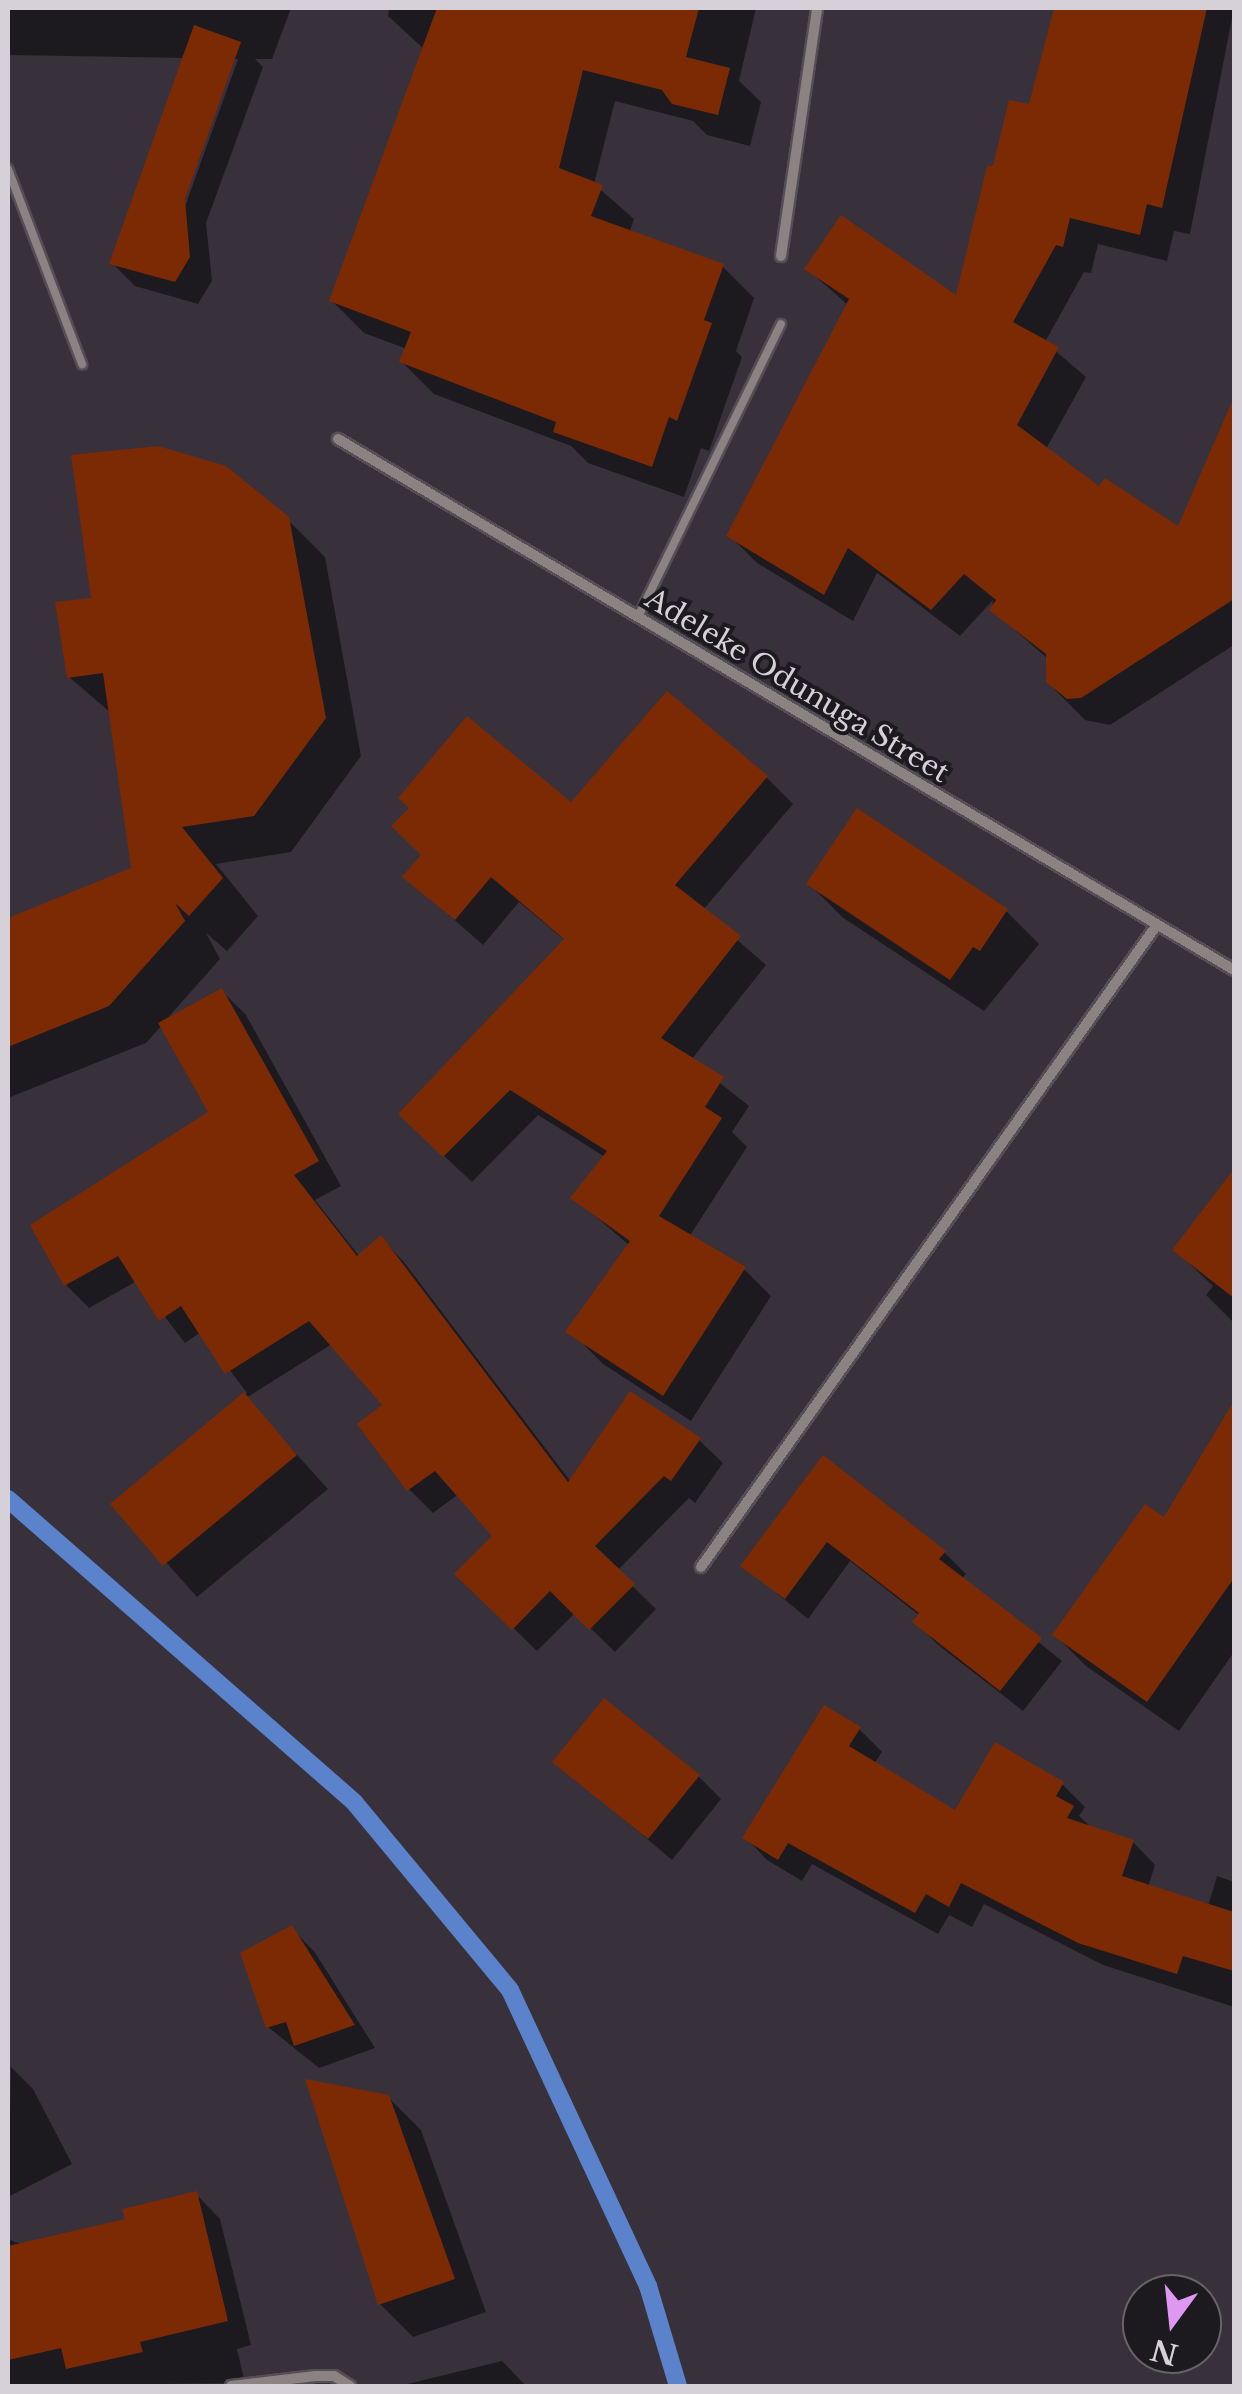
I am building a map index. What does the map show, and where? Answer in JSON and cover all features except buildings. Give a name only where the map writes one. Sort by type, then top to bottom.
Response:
[{"type":"street","points":[[780,256],[817,8]]},
{"type":"street","name":"Adeleke Odunuga Street","points":[[338,438],[1234,970]]},
{"type":"street","points":[[701,1567],[1156,926]]},
{"type":"street","points":[[231,2386],[314,2376],[334,2376],[350,2386]]},
{"type":"lane","points":[[8,169],[82,364]]},
{"type":"lane","points":[[638,617],[780,324]]},
{"type":"waterway","points":[[8,1499],[354,1802],[510,1990],[648,2286],[678,2386]]}]
